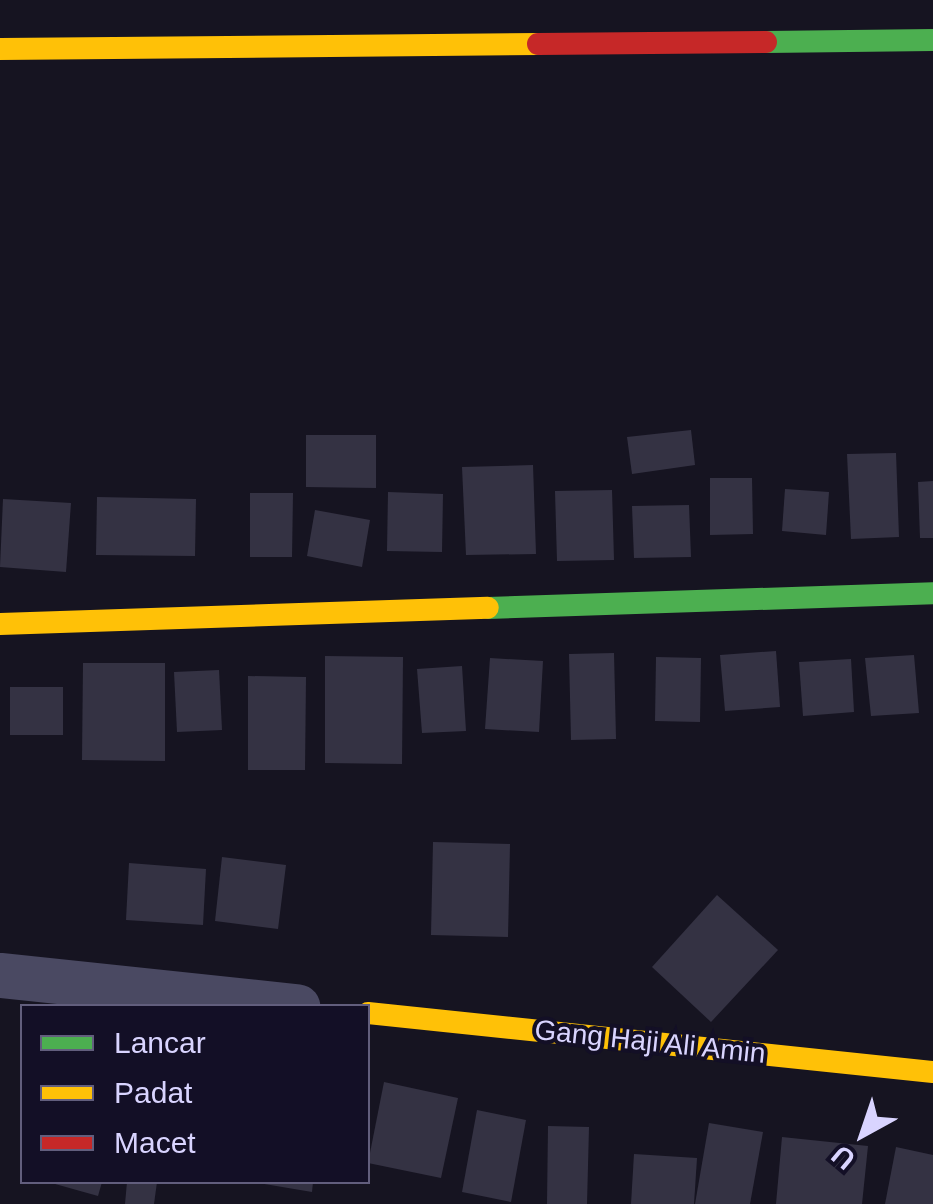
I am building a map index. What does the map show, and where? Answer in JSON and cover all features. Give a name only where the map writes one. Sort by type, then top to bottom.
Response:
[{"type":"street","points":[[0,49],[933,40]]},
{"type":"street","points":[[0,624],[933,593]]},
{"type":"street","points":[[0,975],[278,1004]]},
{"type":"street","name":"Gang Haji Ali Amin","points":[[370,1014],[933,1072]]},
{"type":"building","points":[[691,430],[695,465],[632,474],[627,437]]},
{"type":"building","points":[[306,435],[376,435],[376,488],[306,487]]},
{"type":"building","points":[[896,453],[899,537],[851,539],[847,454]]},
{"type":"building","points":[[533,465],[536,554],[466,555],[462,467]]},
{"type":"building","points":[[710,478],[752,478],[753,534],[710,535]]},
{"type":"building","points":[[933,481],[933,538],[920,538],[918,482]]},
{"type":"building","points":[[785,489],[829,492],[826,535],[782,531]]},
{"type":"building","points":[[612,490],[614,560],[557,561],[555,491]]},
{"type":"building","points":[[388,492],[443,494],[442,552],[387,551]]},
{"type":"building","points":[[250,493],[293,493],[292,557],[250,557]]},
{"type":"building","points":[[97,497],[196,499],[195,556],[96,555]]},
{"type":"building","points":[[3,499],[71,503],[66,572],[0,567]]},
{"type":"building","points":[[689,505],[691,557],[634,558],[632,506]]},
{"type":"building","points":[[315,510],[370,520],[362,567],[307,556]]},
{"type":"building","points":[[776,651],[780,707],[725,711],[720,655]]},
{"type":"building","points":[[614,653],[616,739],[571,740],[569,654]]},
{"type":"building","points":[[914,655],[919,713],[871,716],[865,658]]},
{"type":"building","points":[[325,656],[403,657],[402,764],[325,763]]},
{"type":"building","points":[[656,657],[701,658],[700,722],[655,721]]},
{"type":"building","points":[[490,658],[543,661],[539,732],[485,729]]},
{"type":"building","points":[[851,659],[854,712],[803,716],[799,662]]},
{"type":"building","points":[[83,663],[165,663],[165,761],[82,760]]},
{"type":"building","points":[[462,666],[466,731],[422,733],[417,669]]},
{"type":"building","points":[[219,670],[222,730],[177,732],[174,672]]},
{"type":"building","points":[[248,676],[306,677],[305,770],[248,770]]},
{"type":"building","points":[[10,687],[63,687],[63,735],[10,735]]},
{"type":"building","points":[[433,842],[510,844],[508,937],[431,935]]},
{"type":"building","points":[[222,857],[286,865],[278,929],[215,921]]},
{"type":"building","points":[[129,863],[206,869],[203,925],[126,920]]},
{"type":"building","points":[[717,895],[778,950],[711,1022],[652,967]]},
{"type":"building","points":[[384,1082],[458,1098],[441,1178],[370,1163]]},
{"type":"building","points":[[477,1110],[526,1120],[511,1202],[462,1192]]},
{"type":"building","points":[[709,1123],[763,1132],[750,1204],[695,1204]]},
{"type":"building","points":[[548,1126],[589,1127],[587,1204],[547,1204]]},
{"type":"building","points":[[782,1137],[868,1146],[862,1204],[776,1204]]},
{"type":"building","points":[[896,1147],[933,1155],[933,1204],[885,1204]]},
{"type":"building","points":[[634,1154],[697,1158],[694,1204],[631,1204]]},
{"type":"building","points":[[55,1184],[101,1184],[98,1196]]},
{"type":"building","points":[[127,1184],[157,1184],[154,1204],[125,1204]]},
{"type":"building","points":[[265,1184],[313,1184],[312,1192]]},
{"type":"traffic: fast","points":[[766,42],[933,40]]},
{"type":"traffic: fast","points":[[488,608],[933,593]]},
{"type":"traffic: slow","points":[[0,49],[538,44]]},
{"type":"traffic: slow","points":[[0,624],[488,608]]},
{"type":"traffic: slow","points":[[370,1013],[933,1072]]},
{"type":"traffic: jam","points":[[538,44],[766,42]]}]
